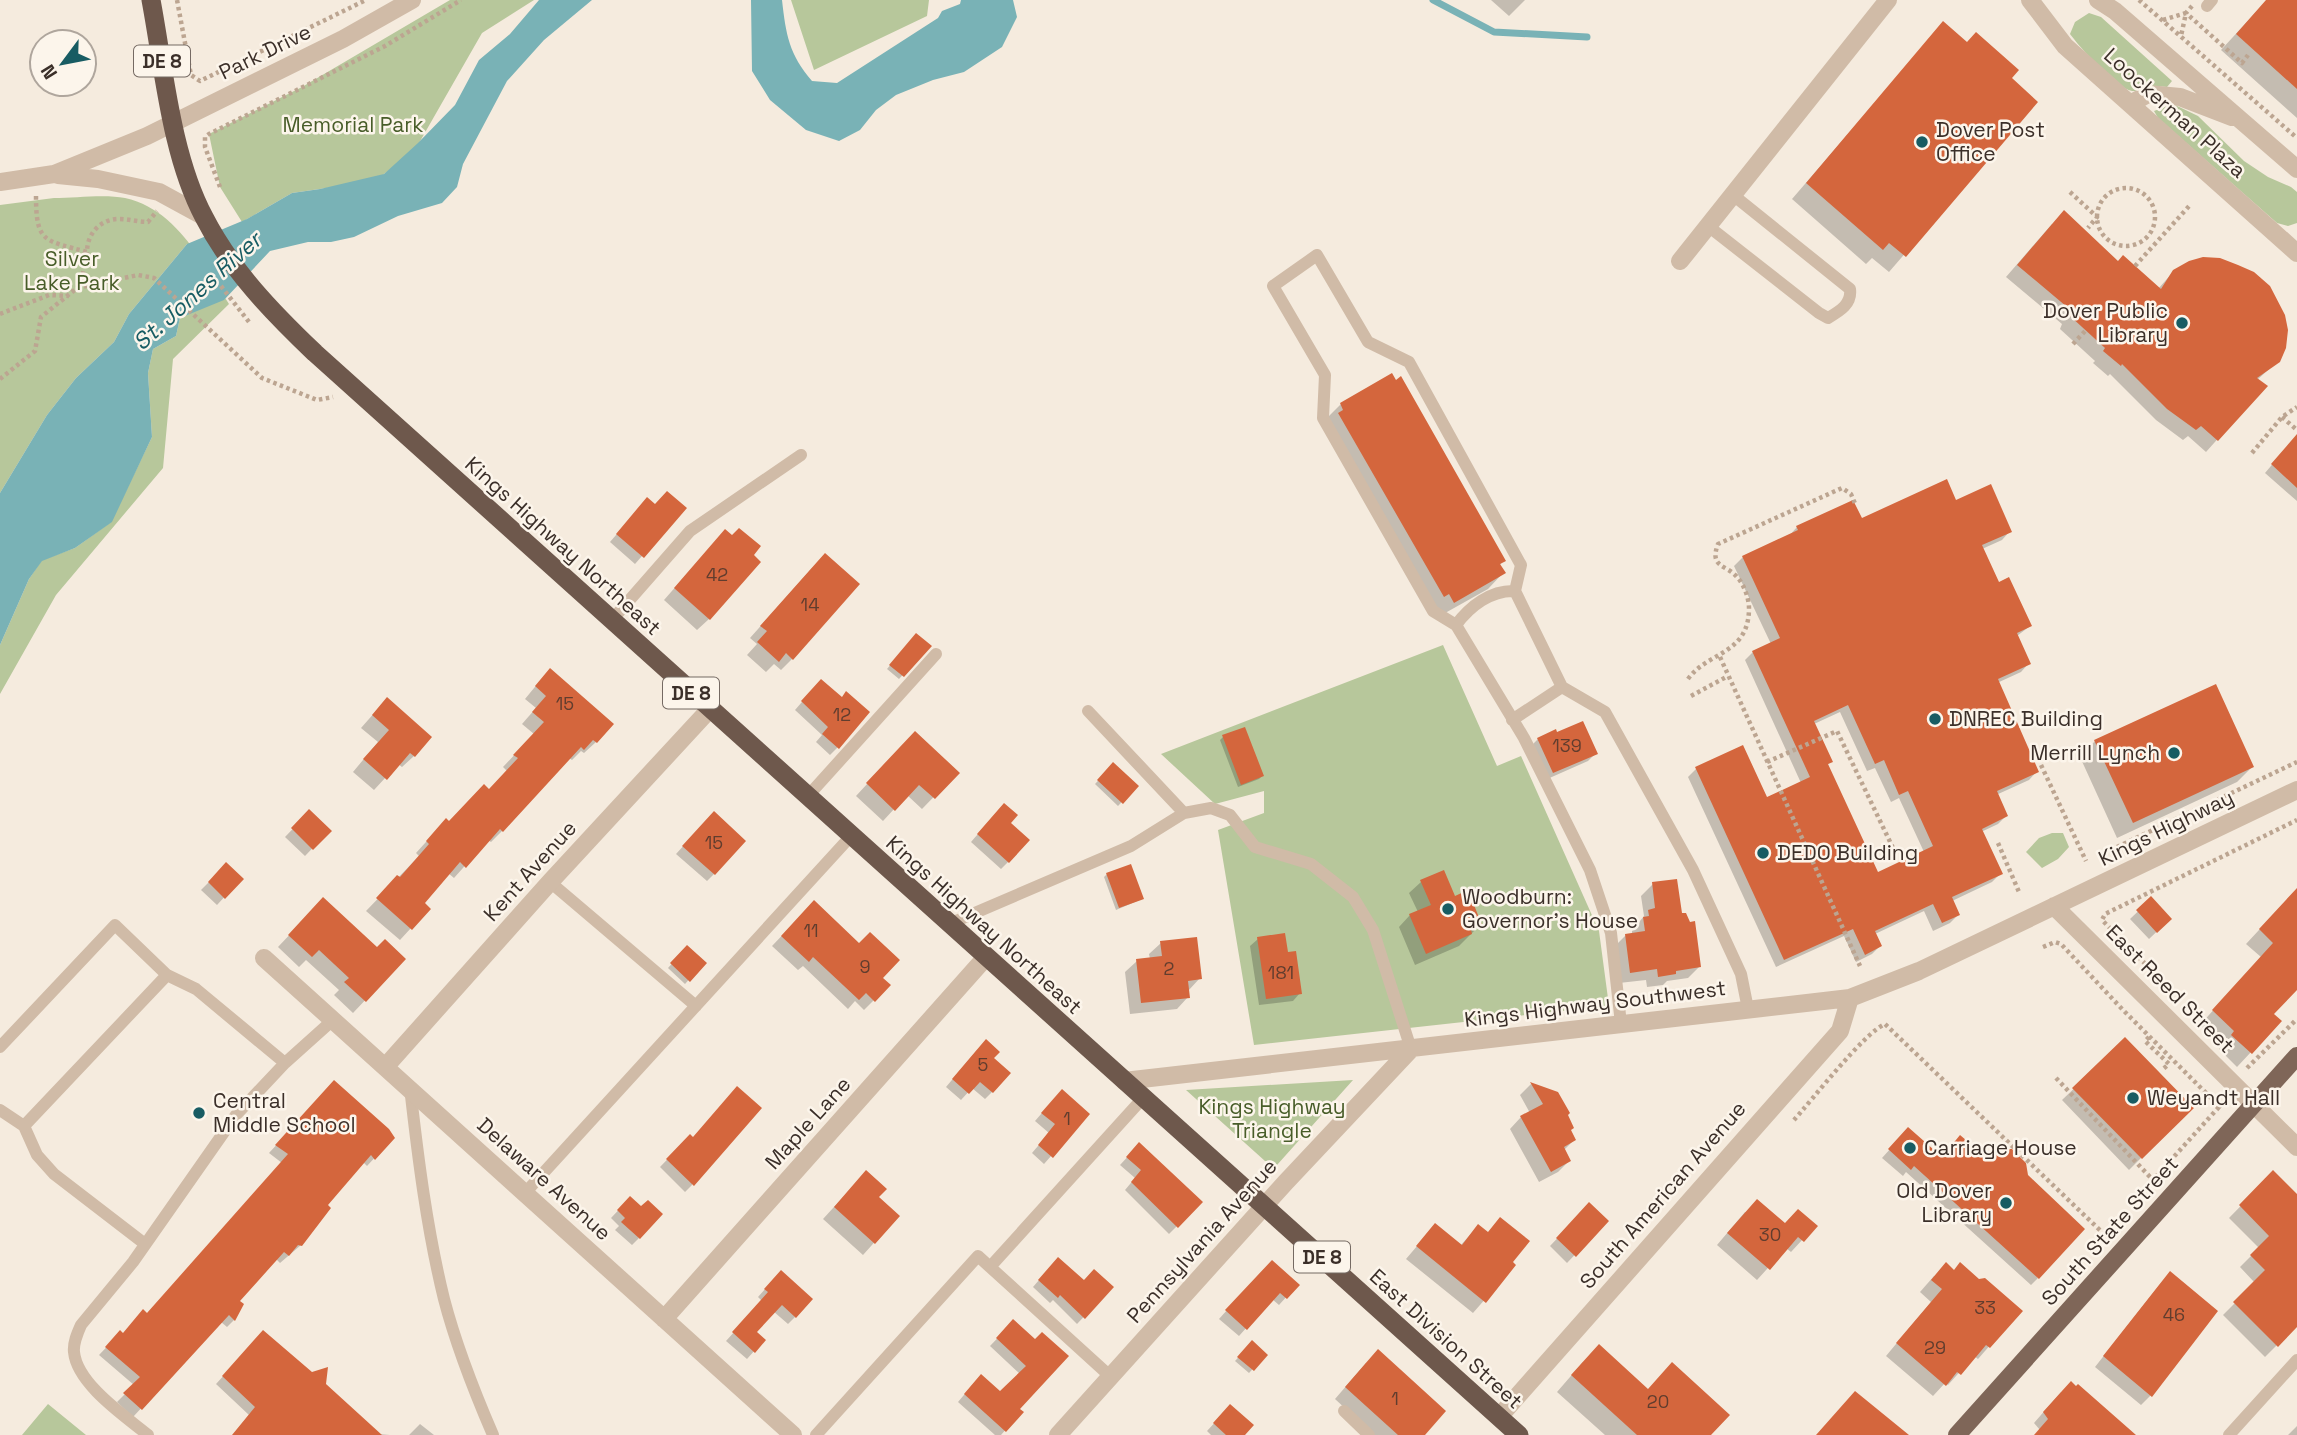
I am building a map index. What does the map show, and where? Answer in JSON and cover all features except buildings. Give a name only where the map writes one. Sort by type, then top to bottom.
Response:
[{"type":"highway","name":"DE 8","points":[[151,0],[173,123]]},
{"type":"highway","name":"Kings Highway Northeast","points":[[173,123],[188,180],[203,216],[226,253],[263,301],[315,353],[709,710],[1124,1081]]},
{"type":"highway","name":"East Division Street","points":[[1124,1081],[1519,1435]]},
{"type":"main road","name":"South State Street","points":[[1957,1435],[2297,1056]]},
{"type":"street","name":"Park Drive","points":[[173,123],[331,45],[412,0]]},
{"type":"street","points":[[1680,261],[1888,0]]},
{"type":"street","name":"Loockerman Plaza","points":[[2030,0],[2064,46],[2297,253]]},
{"type":"street","name":"Loockerman Plaza","points":[[2098,0],[2245,122],[2297,169]]},
{"type":"street","points":[[2130,104],[2148,94],[2180,97],[2245,122]]},
{"type":"street","points":[[0,182],[54,174],[114,151],[173,123]]},
{"type":"street","points":[[54,174],[98,179],[159,192],[203,216]]},
{"type":"street","name":"Kent Avenue","points":[[386,1066],[550,882],[709,710]]},
{"type":"street","name":"Kings Highway","points":[[2054,906],[2297,790]]},
{"type":"street","name":"Kings Highway Southwest","points":[[1124,1081],[1850,998],[1919,971],[2054,906]]},
{"type":"street","name":"East Reed Street","points":[[2054,906],[2297,1147]]},
{"type":"street","name":"Maple Lane","points":[[664,1319],[986,957]]},
{"type":"street","name":"Delaware Avenue","points":[[264,958],[793,1435]]},
{"type":"street","name":"South American Avenue","points":[[1499,1417],[1840,1031],[1850,998]]},
{"type":"street","name":"Pennsylvania Avenue","points":[[1058,1435],[1265,1205],[1411,1049]]},
{"type":"lane","points":[[1708,226],[1819,313],[1828,318],[1846,305],[1851,296],[1850,289],[1733,195]]},
{"type":"lane","points":[[1621,1024],[1611,933],[1590,870],[1540,768],[1456,625],[1433,611],[1323,418],[1325,375],[1273,286],[1317,255],[1368,342],[1409,362],[1521,565],[1515,591],[1562,687],[1605,712],[1693,870],[1741,974],[1748,1009]]},
{"type":"lane","points":[[612,620],[690,531],[801,455]]},
{"type":"lane","points":[[1456,625],[1468,610],[1489,597],[1500,591],[1515,591]]},
{"type":"lane","points":[[807,797],[936,654]]},
{"type":"lane","points":[[1512,720],[1562,687]]},
{"type":"lane","points":[[1088,711],[1184,813]]},
{"type":"lane","points":[[950,924],[1131,846],[1184,813],[1211,808],[1230,815],[1255,847],[1311,864],[1353,897],[1373,930],[1411,1049]]},
{"type":"lane","points":[[525,1193],[851,836]]},
{"type":"lane","points":[[550,882],[696,1006]]},
{"type":"lane","points":[[0,1046],[115,925],[167,975],[196,989],[285,1063]]},
{"type":"lane","points":[[24,1126],[167,975]]},
{"type":"lane","points":[[148,1435],[94,1388],[80,1370],[74,1353],[75,1338],[81,1325],[145,1244],[236,1115],[285,1063],[334,1019]]},
{"type":"lane","points":[[410,1087],[418,1163],[444,1299],[477,1397],[493,1435]]},
{"type":"lane","points":[[990,1267],[1143,1098]]},
{"type":"lane","points":[[0,1110],[24,1126],[37,1155],[54,1174],[145,1244]]},
{"type":"lane","points":[[816,1435],[978,1256],[1111,1377]]},
{"type":"lane","points":[[2229,1435],[2297,1360]]},
{"type":"lane","points":[[1344,1411],[1369,1435]]},
{"type":"path","points":[[177,0],[191,75],[200,81],[367,0]]},
{"type":"path","points":[[220,187],[205,147],[205,138],[209,134],[384,46],[461,0]]},
{"type":"path","points":[[2139,0],[2297,138]]},
{"type":"path","points":[[2162,20],[2186,13],[2205,2]]},
{"type":"path","points":[[2181,37],[2186,13]]},
{"type":"path","points":[[2186,13],[2242,63],[2248,55]]},
{"type":"path","points":[[2070,192],[2097,217],[2105,238],[2114,244],[2123,246],[2142,242],[2149,235],[2155,217],[2149,199],[2143,193],[2124,187],[2107,195],[2101,202],[2097,217],[2088,228]]},
{"type":"path","points":[[36,195],[36,224],[41,235],[55,243],[87,252]]},
{"type":"path","points":[[2136,266],[2191,204]]},
{"type":"path","points":[[0,379],[35,351],[44,313],[69,297],[77,288],[83,273],[87,242],[99,225],[118,219],[148,222],[159,207]]},
{"type":"path","points":[[77,288],[138,275],[154,278],[262,378],[317,400],[333,397]]},
{"type":"path","points":[[0,313],[49,295],[69,297]]},
{"type":"path","points":[[2073,344],[2085,330]]},
{"type":"path","points":[[2252,453],[2282,417],[2297,407]]},
{"type":"path","points":[[2282,417],[2297,430]]},
{"type":"path","points":[[1688,679],[1695,669],[1720,657],[1734,646],[1746,628],[1749,607],[1745,590],[1737,576],[1724,569],[1717,561],[1714,554],[1718,544],[1842,488],[1851,494],[1856,506]]},
{"type":"path","points":[[1720,657],[1860,966]]},
{"type":"path","points":[[1691,696],[1728,676]]},
{"type":"path","points":[[1767,762],[1837,731],[1893,848]]},
{"type":"path","points":[[2118,847],[2297,762]]},
{"type":"path","points":[[2042,765],[2086,861]]},
{"type":"path","points":[[2180,999],[2102,920],[2105,914],[2297,820]]},
{"type":"path","points":[[1998,844],[2020,892]]},
{"type":"path","points":[[2043,947],[2056,942],[2061,944],[2220,1108],[2132,1203]]},
{"type":"path","points":[[2238,1059],[2248,1069],[2297,1019]]},
{"type":"path","points":[[1794,1120],[1878,1027],[1885,1024],[2105,1235]]},
{"type":"path","points":[[2149,1037],[2145,1041],[2169,1064],[2163,1069]]},
{"type":"path","points":[[2056,1078],[2152,1179]]},
{"type":"green space","name":"Memorial Park","points":[[450,0],[534,0],[482,33],[415,150],[375,181],[292,193],[242,222],[220,187],[209,134],[302,87]]},
{"type":"green space","points":[[791,0],[929,0],[927,16],[814,70]]},
{"type":"green space","points":[[2089,13],[2101,17],[2172,81],[2167,87],[2128,90],[2100,68],[2070,34],[2075,22]]},
{"type":"green space","points":[[2173,104],[2198,116],[2244,161],[2297,192],[2297,223],[2288,226],[2277,223],[2158,118],[2154,111]]},
{"type":"green space","name":"Silver Lake Park","points":[[117,197],[144,204],[160,214],[187,240],[229,304],[173,359],[163,468],[56,595],[0,694],[0,645],[29,579],[42,560],[75,548],[111,522],[152,437],[148,373],[153,349],[176,336],[180,318],[206,306],[187,244],[129,314],[114,342],[76,378],[47,415],[0,493],[0,205],[54,198]]},
{"type":"green space","points":[[1443,645],[1497,766],[1521,756],[1599,931],[1609,1006],[1254,1045],[1218,830],[1264,813],[1264,791],[1215,804],[1161,754]]},
{"type":"green space","points":[[2052,833],[2063,833],[2069,847],[2058,859],[2042,868],[2026,852],[2039,838]]},
{"type":"green space","name":"Kings Highway Triangle","points":[[1353,1080],[1277,1165],[1265,1161],[1186,1090]]},
{"type":"green space","points":[[48,1404],[86,1435],[22,1435]]},
{"type":"water","name":"St. Jones River","points":[[539,0],[592,0],[544,40],[507,81],[463,164],[457,187],[442,203],[398,216],[354,237],[331,242],[308,242],[270,251],[224,300],[180,318],[176,336],[153,349],[148,373],[152,437],[112,522],[75,548],[42,561],[29,579],[0,645],[0,493],[47,415],[76,378],[114,342],[129,314],[187,244],[247,219],[292,193],[384,174],[455,105],[479,60],[510,34]]},
{"type":"water","points":[[751,0],[782,0],[785,24],[798,62],[812,81],[837,83],[938,18],[942,11],[960,4],[961,0],[1013,0],[1017,17],[1002,47],[964,72],[933,80],[896,95],[876,110],[860,130],[839,141],[806,130],[770,100],[752,71]]},
{"type":"waterway","points":[[1433,0],[1494,32],[1587,37]]},
{"type":"place","name":"Dover Post Office","points":[[1922,142]]},
{"type":"place","name":"Dover Public Library","points":[[2182,323]]},
{"type":"place","name":"DNREC Building","points":[[1935,719]]},
{"type":"place","name":"Merrill Lynch","points":[[2174,753]]},
{"type":"place","name":"DEDO Building","points":[[1763,853]]},
{"type":"place","name":"Woodburn: Governor's House","points":[[1448,909]]},
{"type":"place","name":"Weyandt Hall","points":[[2133,1098]]},
{"type":"place","name":"Central Middle School","points":[[199,1113]]},
{"type":"place","name":"Carriage House","points":[[1910,1148]]},
{"type":"place","name":"Old Dover Library","points":[[2006,1203]]}]
